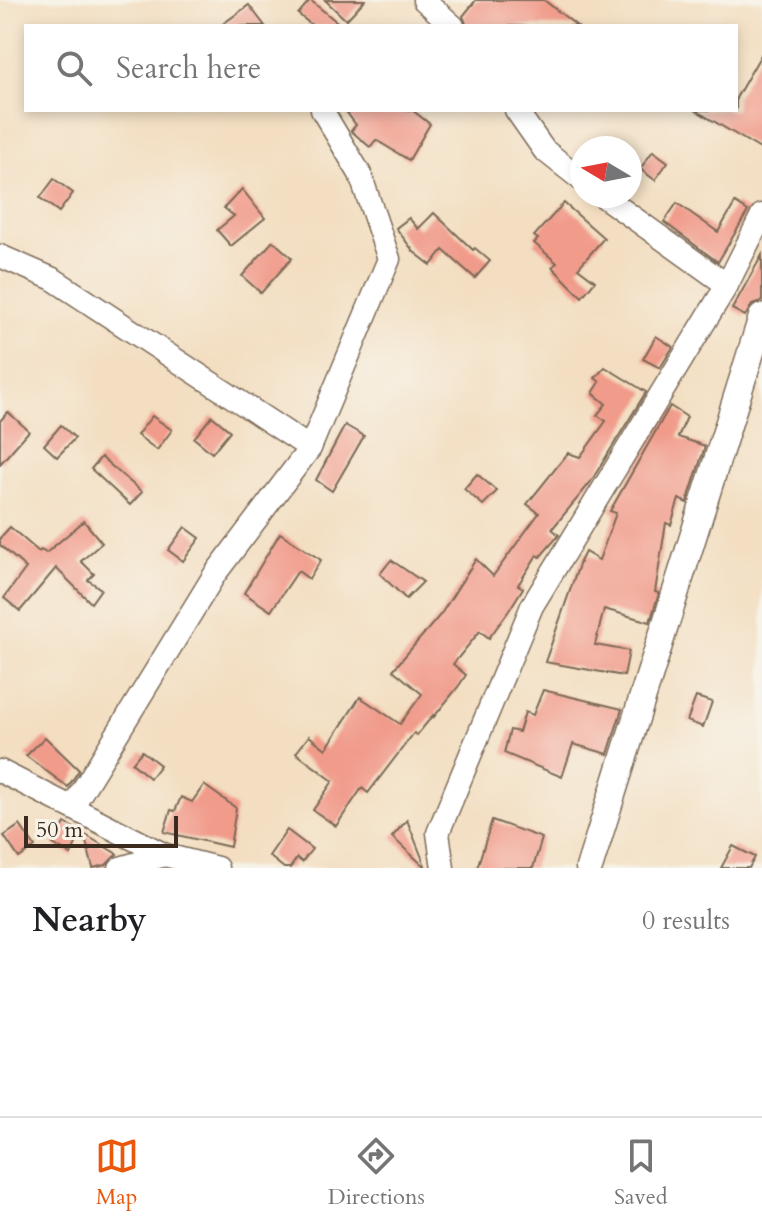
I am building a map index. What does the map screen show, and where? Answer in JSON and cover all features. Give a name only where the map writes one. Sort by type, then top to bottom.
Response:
[{"type":"main road","points":[[589,868],[762,317]]},
{"type":"street","points":[[424,0],[451,24]]},
{"type":"street","points":[[73,806],[215,574],[310,448],[389,259],[360,174],[323,112]]},
{"type":"street","points":[[517,112],[544,150],[570,171]]},
{"type":"street","points":[[620,208],[727,285]]},
{"type":"street","points":[[443,868],[438,833],[532,606],[727,285],[762,215]]},
{"type":"street","points":[[0,256],[53,279],[310,448]]},
{"type":"street","points":[[0,771],[73,806],[161,862]]},
{"type":"street","points":[[120,868],[161,862],[217,868]]},
{"type":"building","points":[[310,0],[340,24],[310,24],[298,14]]},
{"type":"building","points":[[325,0],[365,0],[346,20]]},
{"type":"building","points":[[476,0],[544,0],[574,24],[466,24],[463,16]]},
{"type":"building","points":[[249,5],[263,24],[223,24]]},
{"type":"building","points":[[762,53],[762,150],[698,112],[738,112],[738,95]]},
{"type":"building","points":[[346,112],[415,112],[430,124],[409,160],[376,140],[370,147],[351,131],[356,125]]},
{"type":"building","points":[[653,151],[668,162],[655,180],[642,170]]},
{"type":"building","points":[[54,179],[73,193],[59,212],[40,198]]},
{"type":"building","points":[[242,189],[265,218],[231,246],[217,230],[234,216],[224,208]]},
{"type":"building","points":[[564,203],[604,238],[578,268],[595,281],[582,297],[552,267],[557,263],[534,243],[538,239],[534,236]]},
{"type":"building","points":[[677,203],[718,232],[735,203],[748,211],[718,262],[664,222]]},
{"type":"building","points":[[434,213],[473,250],[475,248],[490,261],[475,278],[443,250],[431,265],[414,252],[396,228],[409,218],[418,229]]},
{"type":"building","points":[[273,241],[292,258],[261,293],[242,276]]},
{"type":"building","points":[[762,255],[762,301],[752,305],[745,316],[732,309]]},
{"type":"building","points":[[656,336],[673,347],[660,368],[643,359]]},
{"type":"building","points":[[605,367],[646,392],[590,483],[552,529],[559,535],[540,557],[537,555],[518,585],[523,588],[508,612],[489,638],[480,631],[453,664],[466,675],[458,687],[417,735],[414,733],[368,793],[362,788],[336,826],[313,810],[333,781],[296,753],[309,736],[326,749],[360,697],[400,724],[422,694],[393,670],[441,614],[476,559],[493,576],[539,513],[527,504],[568,453],[580,457],[606,421],[597,415],[606,404],[593,393],[600,382],[595,378]]},
{"type":"building","points":[[670,406],[687,417],[678,437],[705,446],[687,503],[679,499],[671,525],[666,523],[655,592],[659,593],[650,622],[604,609],[595,645],[629,651],[624,676],[545,662],[580,562],[585,552],[599,560],[616,513],[610,511]]},
{"type":"building","points":[[8,412],[29,431],[0,464],[0,421]]},
{"type":"building","points":[[152,416],[172,430],[157,450],[137,435]]},
{"type":"building","points":[[212,416],[230,431],[212,453],[194,438]]},
{"type":"building","points":[[61,425],[75,438],[57,457],[44,445]]},
{"type":"building","points":[[345,425],[364,436],[332,491],[316,480]]},
{"type":"building","points":[[101,457],[142,492],[130,505],[91,469]]},
{"type":"building","points":[[477,474],[497,491],[483,505],[464,489]]},
{"type":"building","points":[[84,521],[102,543],[81,561],[94,574],[88,580],[101,589],[91,603],[56,568],[20,611],[4,598],[26,568],[0,545],[0,538],[10,527],[39,552],[46,553]]},
{"type":"building","points":[[185,527],[200,538],[183,561],[168,550]]},
{"type":"building","points":[[280,533],[321,560],[309,579],[298,571],[271,611],[244,593]]},
{"type":"building","points":[[391,560],[423,582],[406,599],[380,574]]},
{"type":"building","points":[[543,690],[622,709],[608,754],[573,744],[562,777],[504,753],[510,730],[519,732],[525,712],[533,715]]},
{"type":"building","points":[[696,697],[712,702],[703,727],[687,721]]},
{"type":"building","points":[[45,737],[79,770],[68,787],[26,756]]},
{"type":"building","points":[[142,751],[160,765],[150,778],[132,763]]},
{"type":"building","points":[[204,785],[236,808],[230,847],[164,832],[171,810],[175,811],[181,797],[192,802]]},
{"type":"building","points":[[407,820],[426,868],[392,837]]},
{"type":"building","points":[[492,820],[542,838],[533,868],[477,868]]},
{"type":"building","points":[[65,823],[81,832],[71,855],[53,844]]},
{"type":"building","points":[[20,825],[35,847],[19,858],[4,836]]},
{"type":"building","points":[[287,830],[312,849],[302,862],[297,858],[290,868],[284,868],[269,856]]},
{"type":"building","points":[[84,834],[117,854],[106,865],[93,868]]},
{"type":"building","points":[[733,846],[755,857],[749,868],[721,868]]}]
